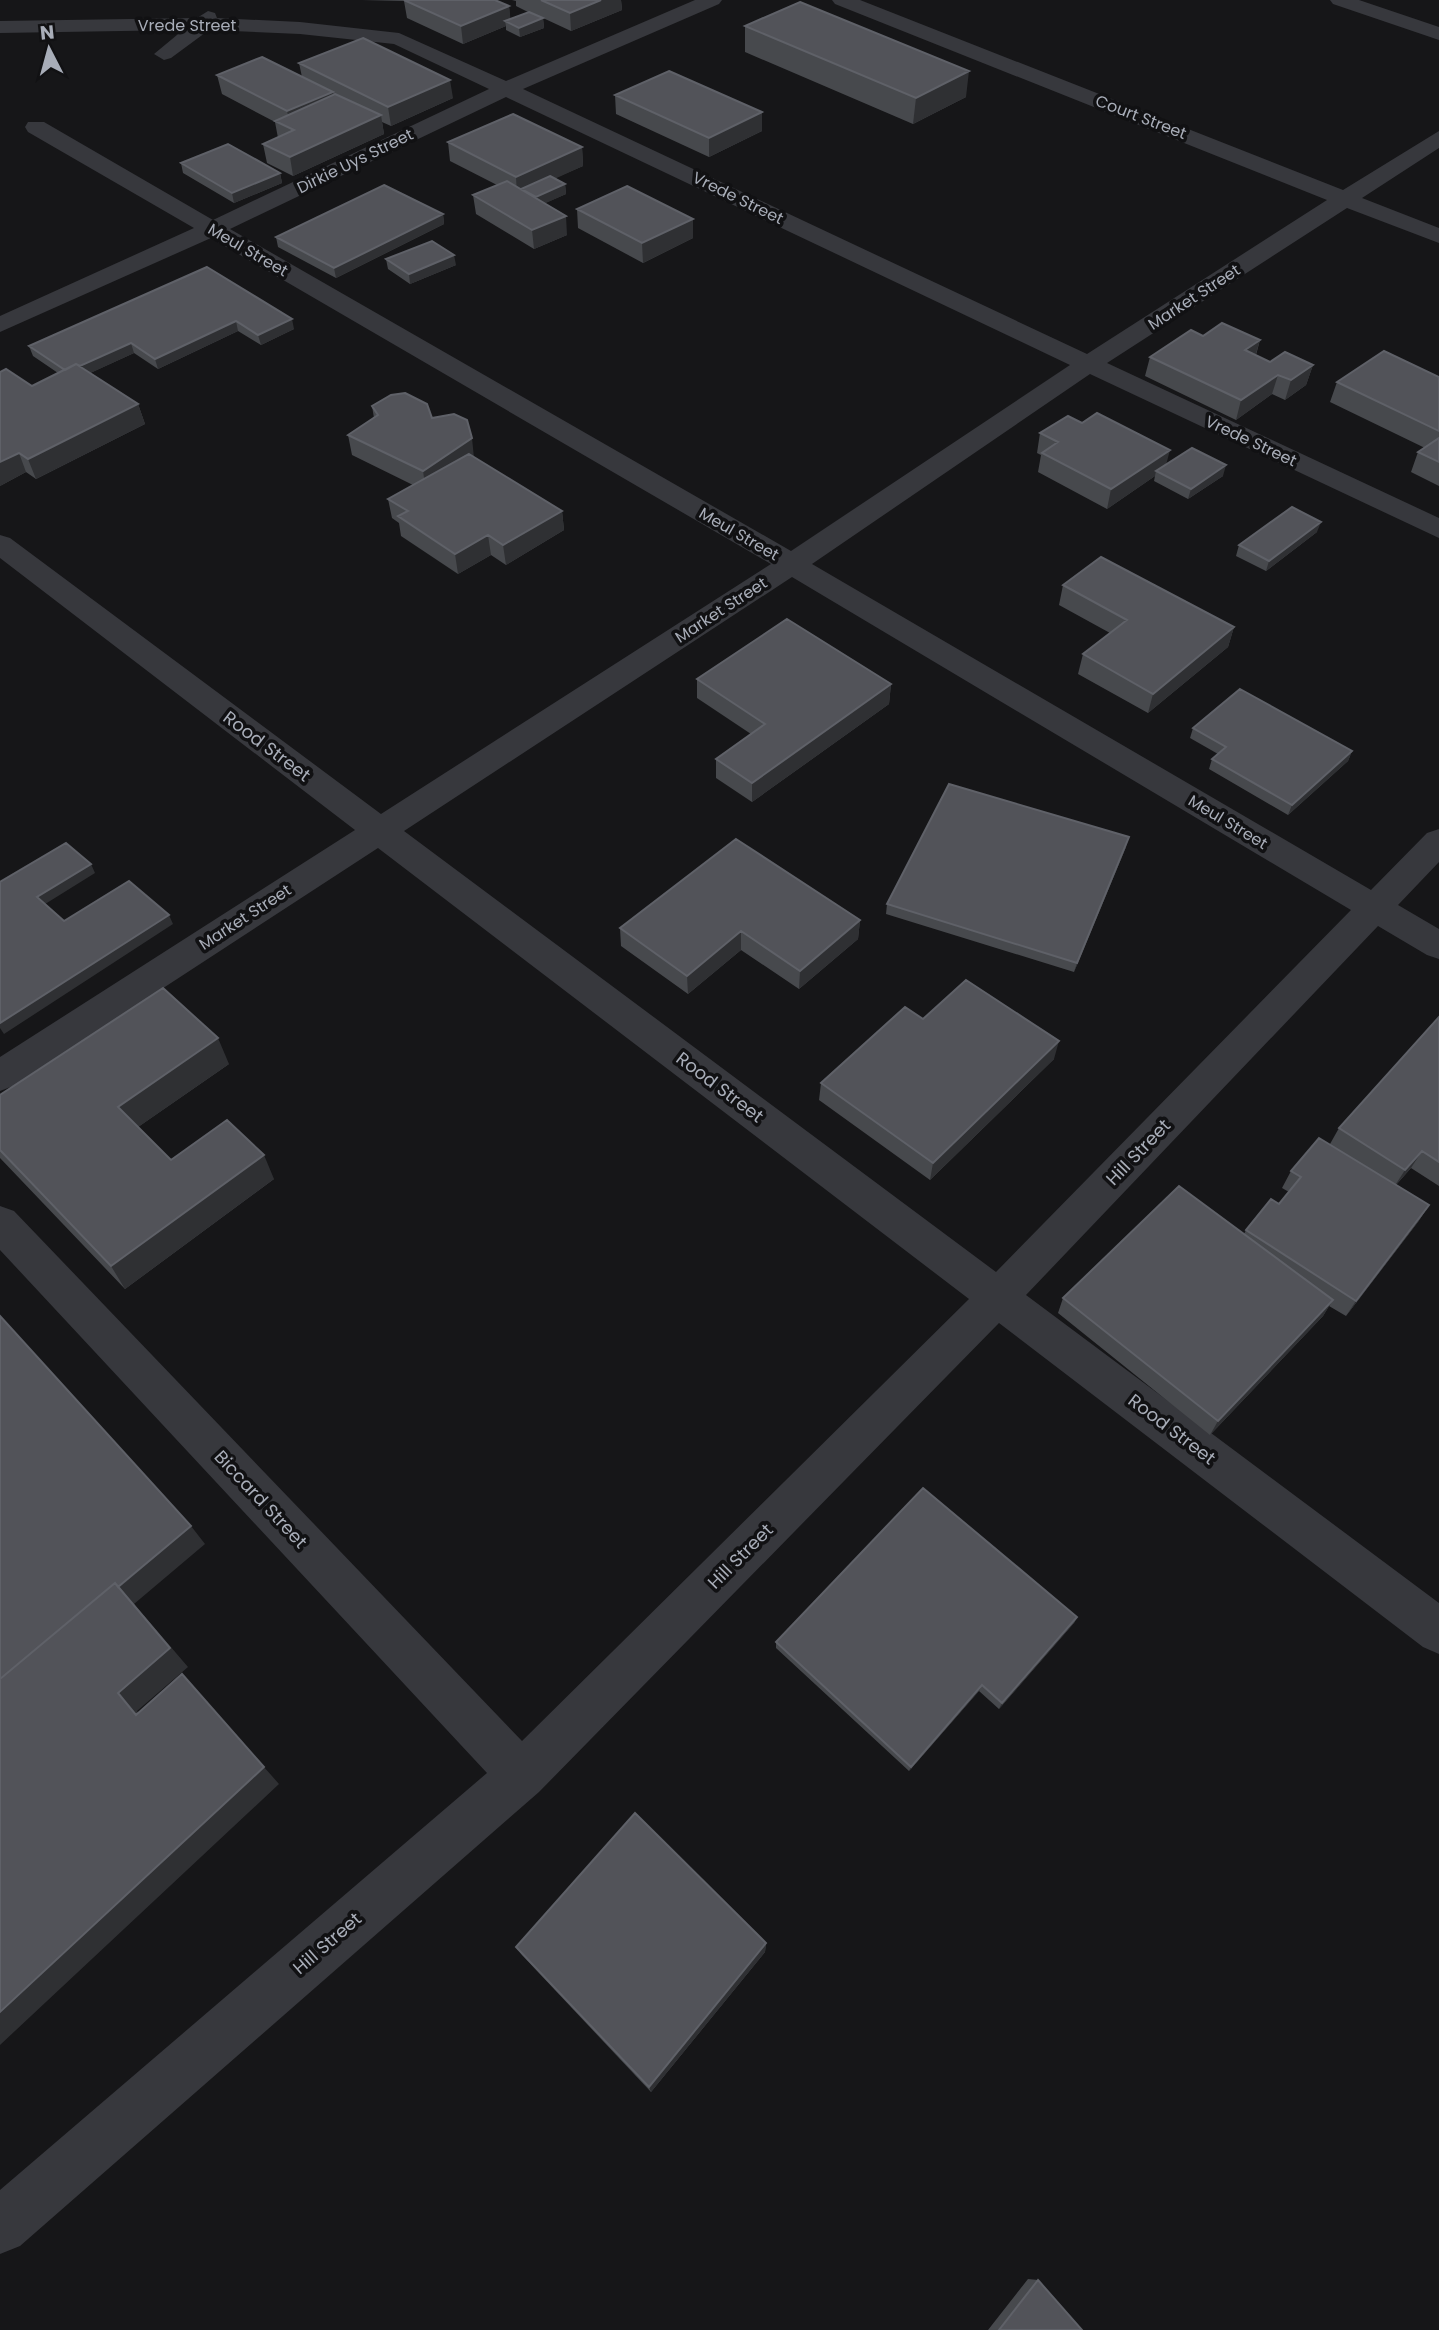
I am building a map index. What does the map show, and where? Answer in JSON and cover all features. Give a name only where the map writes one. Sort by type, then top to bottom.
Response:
[{"type":"street","points":[[164,54],[204,24],[218,0]]},
{"type":"street","name":"Dirkie Uys Street","points":[[0,325],[212,229],[508,88],[712,0]]},
{"type":"street","name":"Court Street","points":[[842,0],[1439,236]]},
{"type":"street","points":[[1340,0],[1439,34]]},
{"type":"street","name":"Vrede Street","points":[[0,27],[204,24],[335,29],[399,39],[508,88],[1087,365],[1439,529]]},
{"type":"street","name":"Meul Street","points":[[36,127],[792,564],[1439,946]]},
{"type":"street","name":"Market Street","points":[[0,1076],[792,564],[1087,365],[1439,138]]},
{"type":"street","name":"Rood Street","points":[[0,544],[1439,1631]]},
{"type":"street","name":"Hill Street","points":[[0,2226],[522,1775],[998,1297],[1439,841]]},
{"type":"street","name":"Biccard Street","points":[[0,1223],[522,1775]]},
{"type":"building","points":[[404,0],[495,0],[509,6],[461,26]]},
{"type":"building","points":[[541,0],[601,0],[570,13]]},
{"type":"building","points":[[800,2],[969,71],[916,98],[745,26]]},
{"type":"building","points":[[529,12],[543,18],[519,28],[505,21]]},
{"type":"building","points":[[363,38],[450,80],[388,107],[299,63]]},
{"type":"building","points":[[262,57],[333,92],[287,111],[217,75]]},
{"type":"building","points":[[669,71],[762,112],[709,138],[615,95]]},
{"type":"building","points":[[335,94],[381,115],[290,157],[263,144],[294,130],[275,121]]},
{"type":"building","points":[[513,114],[582,147],[516,177],[448,142]]},
{"type":"building","points":[[228,144],[280,173],[232,193],[181,163]]},
{"type":"building","points":[[550,176],[565,184],[536,197],[521,189]]},
{"type":"building","points":[[507,181],[566,216],[532,230],[473,195]]},
{"type":"building","points":[[384,185],[443,214],[334,268],[276,237]]},
{"type":"building","points":[[627,186],[693,219],[642,243],[577,209]]},
{"type":"building","points":[[432,241],[454,255],[409,274],[386,259]]},
{"type":"building","points":[[207,267],[292,319],[258,335],[236,321],[155,359],[131,343],[65,370],[29,346]]},
{"type":"building","points":[[1222,323],[1260,340],[1245,350],[1270,362],[1285,352],[1313,365],[1291,380],[1278,375],[1241,400],[1150,357],[1191,330],[1203,336]]},
{"type":"building","points":[[1384,351],[1439,377],[1439,431],[1337,382]]},
{"type":"building","points":[[76,364],[138,404],[28,459],[19,453],[0,462],[0,372],[6,369],[32,386]]},
{"type":"building","points":[[405,393],[427,404],[432,418],[454,414],[467,420],[472,438],[423,471],[348,435],[378,415],[372,406],[391,395]]},
{"type":"building","points":[[1097,413],[1170,450],[1111,489],[1042,453],[1058,442],[1040,433],[1068,416],[1082,423]]},
{"type":"building","points":[[1439,438],[1439,462],[1418,452]]},
{"type":"building","points":[[1192,448],[1226,465],[1191,489],[1156,471]]},
{"type":"building","points":[[469,454],[562,511],[503,545],[488,535],[455,554],[398,516],[408,511],[388,499]]},
{"type":"building","points":[[1292,507],[1321,522],[1269,561],[1239,545]]},
{"type":"building","points":[[1101,557],[1234,627],[1153,694],[1083,654],[1127,620],[1063,585]]},
{"type":"building","points":[[787,619],[891,684],[752,783],[716,759],[765,724],[697,679]]},
{"type":"building","points":[[1240,689],[1352,751],[1292,805],[1212,759],[1226,747],[1193,728]]},
{"type":"building","points":[[949,784],[1129,837],[1077,963],[887,904]]},
{"type":"building","points":[[736,839],[860,920],[800,971],[741,931],[687,976],[620,928]]},
{"type":"building","points":[[66,843],[91,864],[37,897],[64,921],[129,881],[169,915],[0,1023],[0,882]]},
{"type":"building","points":[[966,980],[1059,1041],[933,1163],[821,1083],[905,1007],[923,1019]]},
{"type":"building","points":[[163,988],[218,1038],[118,1107],[171,1160],[227,1120],[264,1155],[111,1266],[0,1150],[0,1095]]},
{"type":"building","points":[[1439,1017],[1439,1162],[1422,1151],[1405,1170],[1339,1128]]},
{"type":"building","points":[[1319,1138],[1429,1205],[1356,1301],[1246,1230],[1271,1199],[1279,1204],[1301,1177],[1291,1171]]},
{"type":"building","points":[[1179,1186],[1333,1300],[1218,1421],[1063,1298]]},
{"type":"building","points":[[0,1316],[191,1526],[118,1587],[115,1583],[0,1679]]},
{"type":"building","points":[[923,1488],[1077,1617],[1002,1703],[982,1685],[911,1767],[776,1642]]},
{"type":"building","points":[[115,1583],[170,1648],[118,1693],[136,1715],[182,1674],[264,1767],[0,2012],[0,1679]]},
{"type":"building","points":[[635,1813],[766,1943],[649,2087],[516,1947]]},
{"type":"building","points":[[1038,2280],[1082,2330],[999,2330]]}]
